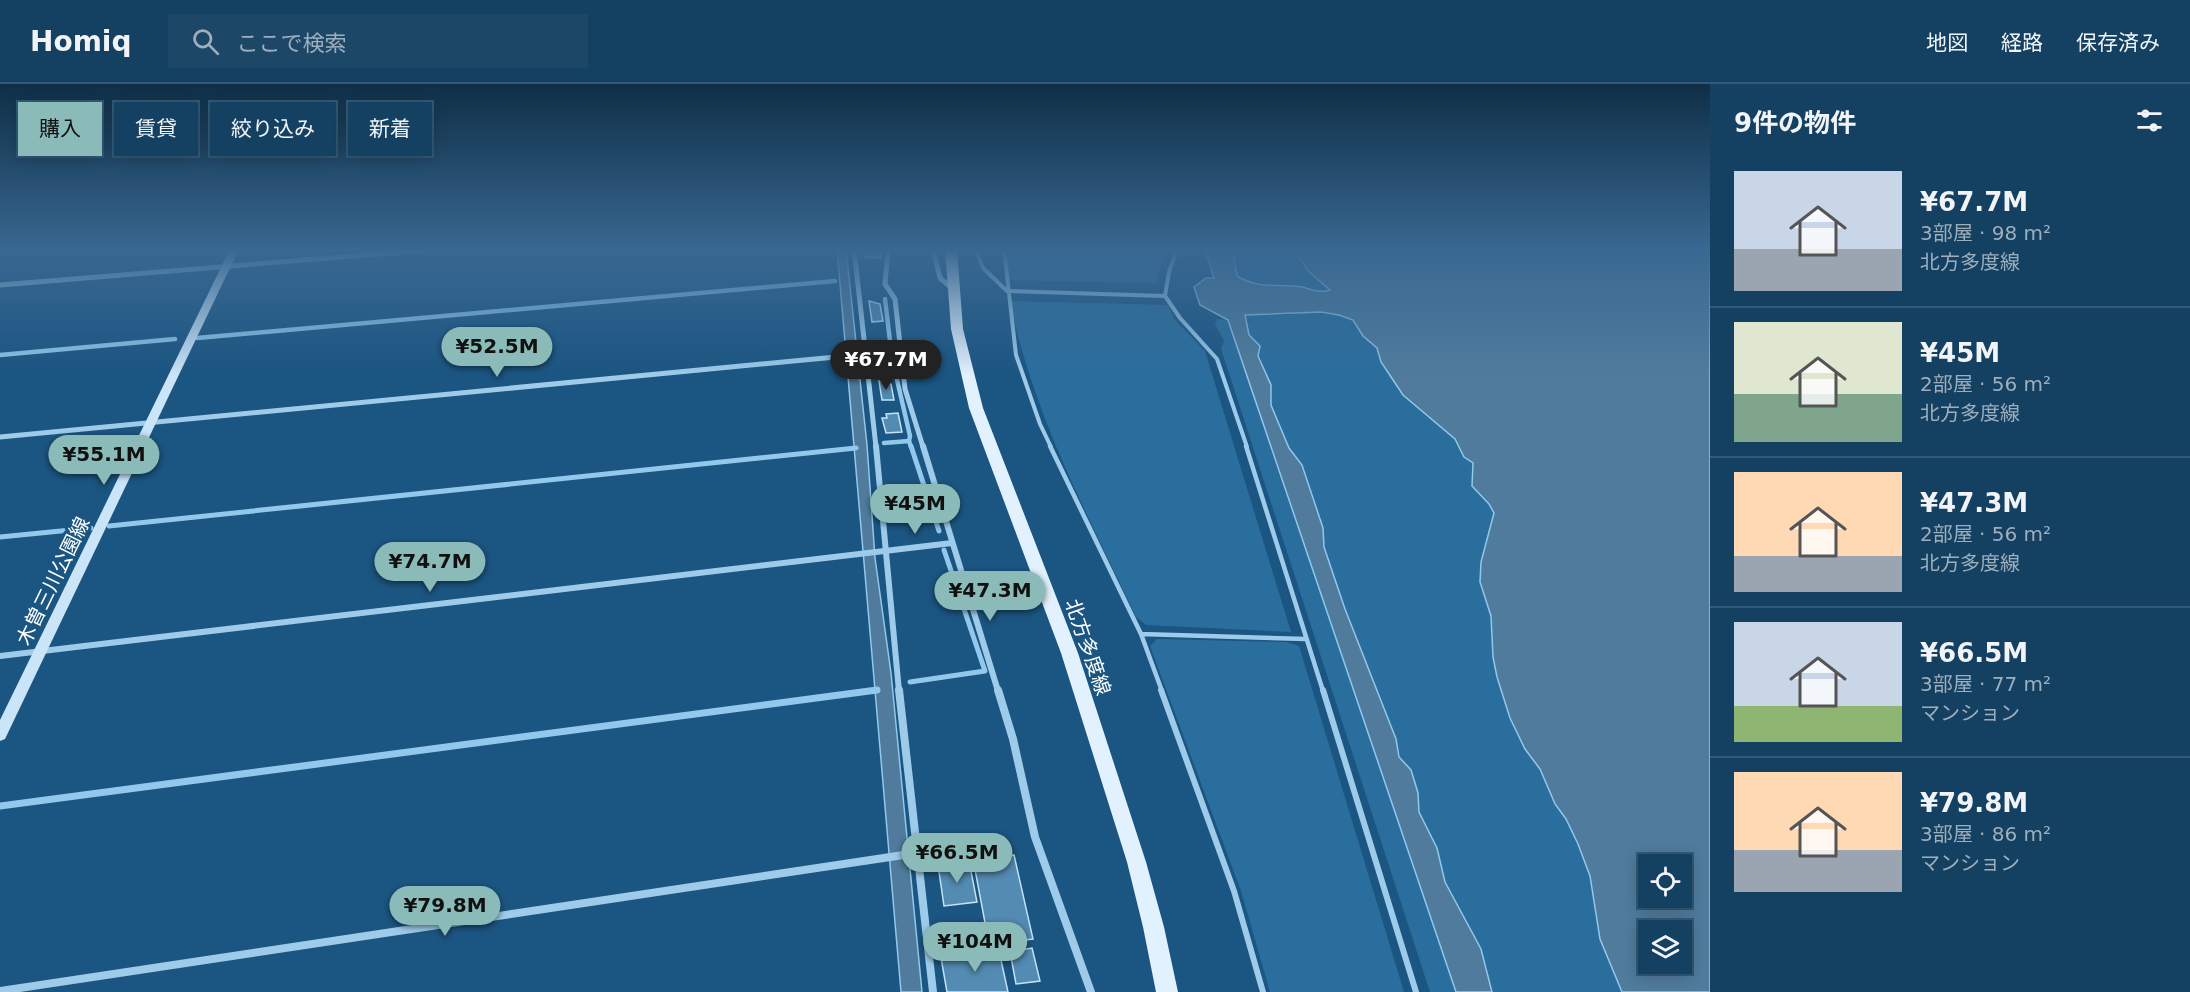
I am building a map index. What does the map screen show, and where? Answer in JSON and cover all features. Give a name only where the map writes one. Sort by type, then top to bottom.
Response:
[{"type":"main road","name":"木曽三川公園線","points":[[0,735],[214,291]]},
{"type":"main road","name":"北方多度線","points":[[952,291],[959,339],[978,411],[1053,608],[1129,834],[1161,958],[1167,992]]},
{"type":"street","points":[[857,291],[914,853],[933,992]]},
{"type":"street","points":[[890,291],[895,299],[905,389],[1013,739],[1035,837],[1091,992]]},
{"type":"street","points":[[0,438],[864,354]]},
{"type":"street","points":[[0,656],[952,543]]},
{"type":"street","points":[[0,991],[914,853]]},
{"type":"lane","points":[[1007,291],[1016,355],[1040,424],[1142,634],[1234,891],[1263,992]]},
{"type":"lane","points":[[1019,291],[1165,296]]},
{"type":"lane","points":[[1166,291],[1165,296],[1180,318],[1217,359],[1264,498],[1416,992]]},
{"type":"lane","points":[[1142,634],[1306,639]]},
{"type":"shaded area","points":[[841,291],[851,291],[867,445],[875,558],[891,673],[922,992],[901,992]]},
{"type":"shaded area","points":[[1195,291],[1710,291],[1710,992],[1622,992],[1600,939],[1590,876],[1578,844],[1566,819],[1555,804],[1540,769],[1525,749],[1510,718],[1497,677],[1493,657],[1491,616],[1480,582],[1481,562],[1494,513],[1489,504],[1472,486],[1473,463],[1464,457],[1455,439],[1403,395],[1381,362],[1377,348],[1363,336],[1353,320],[1321,312],[1245,315],[1249,335],[1260,346],[1258,356],[1271,385],[1271,405],[1289,448],[1302,465],[1323,528],[1324,547],[1345,609],[1396,739],[1399,757],[1411,770],[1418,793],[1419,812],[1437,848],[1445,882],[1481,949],[1492,992],[1456,992],[1228,320],[1200,305]]},
{"type":"shaded area","points":[[1010,301],[1168,305],[1174,319],[1205,351],[1291,632],[1146,625],[1136,617],[1063,463],[1047,424],[1032,384]]},
{"type":"shaded area","points":[[1312,312],[1339,315],[1353,320],[1363,336],[1377,348],[1379,357],[1410,401],[1455,439],[1464,457],[1473,463],[1472,486],[1489,504],[1494,513],[1481,562],[1486,602],[1491,616],[1492,634],[1510,718],[1525,749],[1540,769],[1555,804],[1566,819],[1578,844],[1590,876],[1596,919],[1622,992],[1492,992],[1445,882],[1437,848],[1419,811],[1418,793],[1411,770],[1399,757],[1396,739],[1345,609],[1324,547],[1323,528],[1302,465],[1289,448],[1271,405],[1272,392],[1258,356],[1260,351],[1249,335],[1244,317],[1256,313],[1284,315]]},
{"type":"shaded area","points":[[1217,319],[1228,320],[1456,992],[1430,992],[1221,349],[1224,341],[1215,324]]},
{"type":"shaded area","points":[[1157,639],[1286,642],[1299,646],[1404,992],[1270,992],[1241,891],[1150,646]]},
{"type":"building","points":[[869,301],[880,304],[883,321],[872,322]]},
{"type":"building","points":[[879,381],[891,384],[894,400],[882,400]]},
{"type":"building","points":[[898,413],[902,432],[886,433],[882,418],[887,418],[886,414]]},
{"type":"building","points":[[1014,855],[1033,939],[989,944],[973,859]]},
{"type":"building","points":[[969,861],[977,902],[944,906],[938,865]]},
{"type":"building","points":[[1032,948],[1040,981],[1016,984],[1011,957],[1016,957],[1015,951]]},
{"type":"building","points":[[999,951],[1008,992],[947,992],[941,958]]},
{"type":"waterway","points":[[197,338],[719,291]]},
{"type":"waterway","points":[[885,299],[892,358],[910,436],[909,441]]},
{"type":"waterway","points":[[0,355],[175,339]]},
{"type":"waterway","points":[[884,443],[909,441]]},
{"type":"waterway","points":[[909,441],[911,447]]},
{"type":"waterway","points":[[911,446],[939,531]]},
{"type":"waterway","points":[[109,526],[856,448]]},
{"type":"waterway","points":[[0,537],[91,528]]},
{"type":"waterway","points":[[910,682],[985,671],[944,550]]},
{"type":"waterway","points":[[0,806],[877,690],[868,691]]}]
